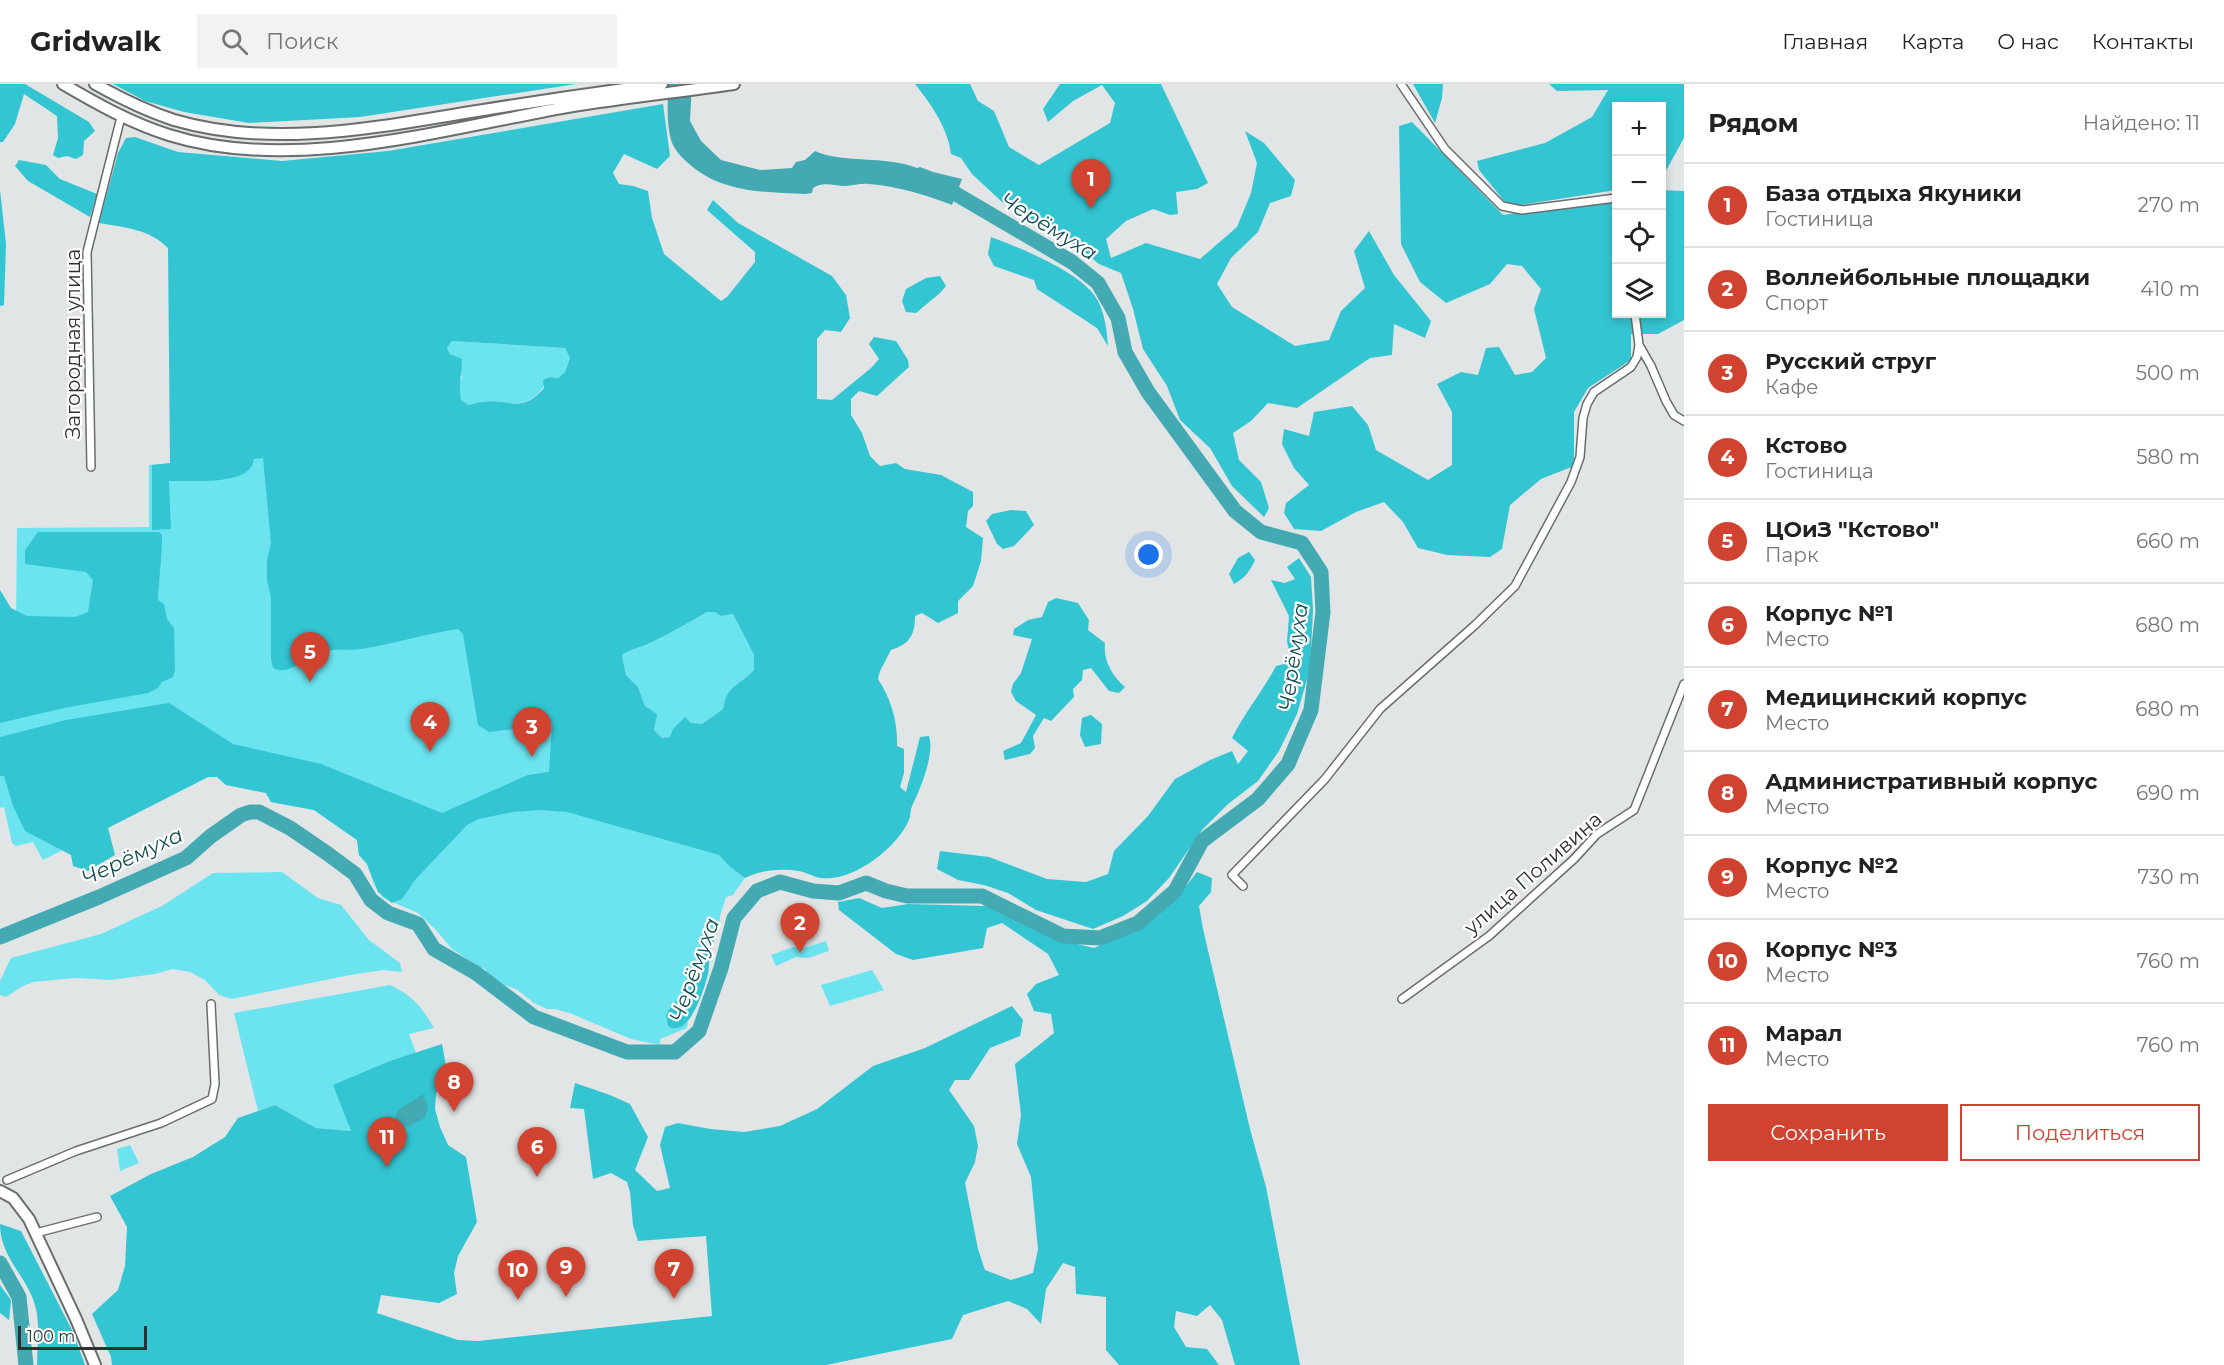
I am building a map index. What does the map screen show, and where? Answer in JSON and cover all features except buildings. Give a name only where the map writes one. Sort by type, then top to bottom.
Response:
[{"type":"main road","points":[[63,84],[122,117],[178,138],[223,146],[282,151],[342,147],[407,138],[568,107],[662,84]]},
{"type":"main road","points":[[95,84],[129,103],[175,120],[224,130],[282,135],[335,132],[404,123],[566,96],[734,84]]},
{"type":"main road","points":[[0,1191],[19,1204],[36,1233],[95,1365]]},
{"type":"street","points":[[1401,84],[1445,149],[1502,206],[1522,210],[1612,199]]},
{"type":"street","name":"Загородная улица","points":[[91,466],[87,252],[122,117]]},
{"type":"street","points":[[1636,318],[1640,345],[1666,401],[1674,415],[1684,421]]},
{"type":"street","points":[[1243,885],[1232,875],[1325,778],[1380,709],[1475,625],[1515,586],[1571,483],[1580,456],[1583,418],[1587,404],[1594,392],[1631,367],[1640,345]]},
{"type":"street","name":"улица Поливина","points":[[1402,999],[1489,936],[1574,859],[1598,834],[1634,810],[1684,684]]},
{"type":"street","points":[[7,1180],[76,1151],[160,1123],[212,1099],[215,1084],[211,1004]]},
{"type":"street","points":[[36,1233],[97,1217]]},
{"type":"shaded area","points":[[0,84],[25,84],[89,122],[95,131],[84,141],[83,155],[76,159],[67,156],[58,158],[53,155],[58,138],[57,116],[24,94],[15,124],[3,142],[0,142]]},
{"type":"shaded area","points":[[113,84],[576,84],[360,117],[249,123],[184,112],[145,101]]},
{"type":"shaded area","name":"Черёмуха","points":[[668,84],[692,84],[690,121],[701,141],[721,160],[760,170],[792,168],[796,162],[805,160],[815,151],[839,157],[920,167],[962,179],[952,205],[911,192],[869,184],[821,185],[813,188],[812,193],[805,194],[758,191],[728,185],[700,172],[682,157],[674,146],[668,126]]},
{"type":"shaded area","points":[[915,84],[970,84],[978,101],[994,111],[1009,147],[1039,165],[1110,123],[1115,103],[1102,85],[1073,101],[1048,122],[1043,109],[1060,84],[1161,84],[1208,183],[1197,189],[1176,192],[1178,214],[1170,215],[1153,209],[1126,221],[1106,239],[1111,258],[1146,243],[1200,259],[1237,227],[1251,193],[1257,163],[1245,131],[1264,143],[1295,180],[1291,196],[1270,203],[1258,232],[1231,258],[1217,284],[1232,307],[1295,346],[1329,340],[1341,311],[1365,288],[1354,251],[1369,231],[1394,275],[1431,321],[1425,338],[1394,324],[1392,355],[1370,358],[1297,408],[1268,403],[1251,421],[1233,433],[1239,460],[1261,482],[1269,508],[1264,517],[1232,486],[1210,448],[1180,420],[1167,386],[1143,349],[1121,273],[1099,264],[1078,247],[1002,202],[972,174],[961,158],[951,154],[943,126]]},
{"type":"shaded area","points":[[1413,84],[1443,84],[1442,98],[1435,123]]},
{"type":"shaded area","points":[[1549,84],[1684,84],[1684,138],[1666,171],[1666,102],[1612,102],[1612,191],[1509,207],[1479,170],[1477,161],[1545,143],[1592,117],[1608,90],[1557,91]]},
{"type":"shaded area","points":[[663,104],[670,156],[657,169],[624,154],[613,173],[619,184],[648,191],[652,218],[664,254],[721,301],[727,297],[755,262],[755,252],[707,210],[713,200],[738,223],[832,276],[846,295],[850,318],[841,332],[825,330],[817,339],[817,399],[832,400],[871,368],[879,359],[869,344],[874,337],[896,341],[908,360],[909,367],[877,396],[859,391],[851,399],[851,415],[862,433],[870,456],[880,466],[896,463],[905,469],[941,475],[973,492],[973,506],[968,511],[966,527],[983,538],[981,561],[973,586],[958,601],[958,613],[938,623],[922,613],[915,616],[914,629],[910,638],[891,650],[880,671],[878,679],[887,695],[895,720],[897,746],[904,749],[904,773],[900,787],[906,792],[920,737],[929,736],[930,752],[926,772],[912,806],[909,820],[895,841],[872,861],[847,875],[833,878],[815,877],[802,872],[771,870],[745,878],[719,855],[567,812],[540,810],[513,812],[479,819],[467,825],[415,880],[402,899],[392,903],[378,892],[367,864],[359,855],[357,840],[314,810],[271,802],[266,793],[226,785],[217,777],[208,777],[108,828],[115,855],[88,871],[73,866],[71,855],[25,831],[13,806],[4,776],[0,776],[0,737],[66,720],[169,703],[233,744],[321,764],[442,813],[528,775],[549,772],[552,724],[545,720],[518,723],[514,729],[489,732],[478,725],[463,634],[458,629],[361,649],[319,652],[291,668],[279,670],[273,668],[271,598],[267,580],[267,560],[271,543],[263,458],[254,459],[250,468],[243,474],[232,478],[169,481],[171,529],[152,530],[152,465],[170,463],[168,248],[145,233],[99,223],[118,153],[126,138],[135,137],[178,152],[282,161],[388,151]],"holes":[[[452,341],[565,348],[570,358],[565,372],[558,378],[550,377],[543,380],[544,388],[529,401],[516,404],[482,402],[469,405],[461,400],[460,395],[462,359],[450,354],[447,348]],[[707,612],[715,612],[721,616],[733,614],[754,655],[754,670],[727,695],[723,709],[702,724],[691,723],[685,717],[673,729],[670,737],[662,738],[654,730],[657,714],[645,706],[638,687],[626,675],[622,655],[659,639]]]},
{"type":"shaded area","points":[[1412,122],[1503,215],[1612,198],[1612,318],[1666,318],[1666,190],[1684,191],[1684,320],[1658,334],[1631,334],[1631,360],[1588,388],[1574,412],[1574,466],[1541,479],[1510,505],[1502,549],[1490,557],[1447,555],[1418,548],[1403,522],[1384,502],[1356,512],[1321,531],[1294,529],[1284,513],[1286,503],[1309,485],[1294,468],[1282,444],[1284,429],[1309,436],[1314,412],[1352,406],[1368,425],[1376,450],[1428,480],[1452,465],[1452,412],[1437,384],[1461,372],[1478,375],[1486,348],[1499,347],[1515,375],[1532,372],[1546,358],[1534,309],[1541,289],[1522,266],[1507,264],[1490,284],[1446,303],[1420,282],[1401,244],[1399,126]]},
{"type":"shaded area","points":[[19,160],[46,165],[60,179],[97,194],[90,217],[28,181],[15,166]]},
{"type":"shaded area","points":[[0,190],[6,244],[4,305],[0,306]]},
{"type":"shaded area","points":[[991,237],[1066,271],[1091,291],[1102,312],[1108,346],[1097,328],[1037,289],[1034,280],[994,266],[988,254]]},
{"type":"shaded area","points":[[940,276],[946,286],[940,293],[916,313],[906,312],[902,301],[906,289],[926,278]]},
{"type":"shaded area","points":[[452,341],[565,348],[570,358],[565,372],[558,378],[550,377],[533,398],[515,404],[469,405],[461,400],[458,386],[462,377],[447,348]]},
{"type":"shaded area","points":[[288,435],[381,486],[636,831],[720,855],[729,866],[745,878],[733,895],[726,897],[720,916],[719,930],[714,941],[711,939],[705,947],[693,973],[696,982],[667,1013],[668,1026],[677,1029],[688,1022],[687,1028],[660,1039],[660,1045],[631,1039],[572,1014],[547,1009],[534,1003],[516,989],[493,981],[485,969],[452,949],[418,913],[383,898],[374,884],[367,864],[359,855],[357,840],[314,810],[271,802],[266,793],[226,785],[217,777],[208,777],[43,860],[33,842],[16,846],[12,843],[4,807],[0,808],[0,720],[15,715],[17,528],[149,527],[149,465],[174,463]]},
{"type":"shaded area","points":[[1011,510],[1026,511],[1034,525],[1014,546],[1003,549],[997,544],[986,521],[992,514]]},
{"type":"shaded area","points":[[38,532],[159,532],[162,535],[158,600],[164,604],[167,619],[174,628],[175,670],[173,677],[148,693],[64,708],[0,723],[0,590],[11,608],[27,616],[75,617],[88,612],[93,580],[86,572],[25,564],[25,550]]},
{"type":"shaded area","points":[[1249,552],[1255,560],[1247,574],[1234,584],[1229,574],[1238,558]]},
{"type":"shaded area","points":[[1299,558],[1311,577],[1313,610],[1310,669],[1297,714],[1279,751],[1258,781],[1228,804],[1202,830],[1169,878],[1147,901],[1123,916],[1093,929],[1036,910],[1008,893],[958,880],[937,869],[940,851],[989,857],[1047,879],[1086,882],[1108,874],[1114,851],[1148,816],[1175,779],[1232,751],[1238,764],[1248,751],[1232,738],[1276,666],[1292,662],[1287,642],[1289,616],[1271,580],[1285,583],[1295,579],[1287,567]]},
{"type":"shaded area","points":[[1056,598],[1078,603],[1089,620],[1088,630],[1105,643],[1105,656],[1109,667],[1125,687],[1119,693],[1109,691],[1091,668],[1083,670],[1082,680],[1073,689],[1074,697],[1051,721],[1044,718],[1033,736],[1035,748],[1030,754],[1005,760],[1003,751],[1021,743],[1036,715],[1016,701],[1011,692],[1013,684],[1021,673],[1032,639],[1013,635],[1014,629],[1028,620],[1042,617],[1048,602]]},
{"type":"shaded area","points":[[707,612],[715,612],[721,616],[733,614],[754,655],[754,670],[731,691],[723,709],[702,724],[691,723],[670,737],[662,738],[654,730],[656,714],[645,706],[638,687],[626,675],[622,655],[659,639]]},
{"type":"shaded area","points":[[1091,715],[1102,724],[1101,744],[1085,747],[1080,735],[1082,718]]},
{"type":"shaded area","points":[[282,872],[318,898],[341,905],[369,940],[400,963],[402,972],[383,970],[350,975],[232,999],[219,995],[205,980],[190,972],[172,969],[155,974],[110,980],[76,978],[33,982],[6,997],[0,995],[0,981],[11,958],[101,934],[162,906],[213,873]]},
{"type":"shaded area","points":[[1197,872],[1212,878],[1211,892],[1199,906],[1203,929],[1266,1187],[1300,1365],[1235,1365],[1222,1320],[1210,1305],[1197,1316],[1176,1311],[1174,1327],[1186,1347],[1207,1349],[1219,1365],[1119,1365],[1106,1350],[1106,1297],[1076,1294],[1075,1267],[1063,1263],[1046,1289],[1041,1324],[1027,1309],[1008,1301],[963,1315],[952,1339],[826,1365],[112,1365],[111,1357],[92,1314],[118,1290],[125,1266],[127,1227],[110,1196],[151,1174],[193,1157],[225,1137],[238,1118],[275,1105],[316,1128],[351,1131],[333,1085],[390,1061],[442,1044],[447,1071],[436,1094],[435,1109],[448,1145],[466,1157],[477,1222],[458,1256],[454,1273],[457,1294],[439,1303],[381,1295],[377,1313],[458,1340],[478,1341],[712,1316],[706,1236],[638,1241],[633,1225],[627,1182],[611,1173],[593,1179],[584,1109],[570,1108],[575,1083],[630,1104],[648,1137],[635,1170],[657,1191],[670,1188],[660,1145],[665,1127],[678,1123],[744,1132],[780,1126],[817,1109],[873,1066],[925,1048],[1012,1006],[1023,1020],[1020,1036],[990,1048],[969,1080],[955,1080],[949,1090],[974,1126],[978,1146],[975,1162],[965,1183],[978,1249],[985,1270],[1011,1280],[1033,1273],[1038,1249],[1031,1177],[1017,1144],[1021,1115],[1015,1064],[1054,1033],[1051,1014],[1034,1011],[1027,994],[1036,984],[1059,975],[1048,954],[1002,923],[987,928],[983,948],[913,960],[896,954],[839,910],[838,902],[859,898],[882,908],[908,904],[985,906],[1003,911],[1056,939],[1094,948],[1120,937],[1160,910],[1183,890]]},
{"type":"shaded area","points":[[706,939],[714,941],[707,978],[694,1012],[688,1021],[675,1029],[668,1026],[667,1013],[696,982],[693,973],[700,963]]},
{"type":"shaded area","points":[[826,941],[829,951],[808,958],[796,957],[776,966],[771,955],[793,947],[804,948]]},
{"type":"shaded area","points":[[872,970],[884,990],[830,1006],[821,985]]},
{"type":"shaded area","points":[[390,985],[416,1002],[434,1028],[409,1034],[416,1053],[334,1085],[351,1131],[316,1128],[275,1105],[258,1111],[234,1013]]},
{"type":"shaded area","points":[[423,1094],[428,1106],[425,1118],[409,1126],[392,1125],[398,1110]]},
{"type":"shaded area","points":[[130,1145],[139,1163],[120,1171],[117,1149]]},
{"type":"shaded area","points":[[0,1224],[21,1231],[73,1332],[85,1365],[37,1365],[36,1309],[27,1287],[5,1248]]},
{"type":"shaded area","points":[[0,1285],[11,1300],[9,1320],[0,1313]]},
{"type":"waterway","name":"Черёмуха","points":[[0,937],[99,897],[186,858],[211,836],[241,815],[259,812],[290,828],[355,874],[371,900],[388,913],[418,924],[434,949],[476,973],[534,1017],[627,1052],[675,1052],[699,1031],[721,968],[734,918],[757,891],[780,882],[813,891],[839,893],[866,883],[907,896],[982,896],[1063,936],[1100,938],[1138,923],[1175,891],[1202,841],[1258,799],[1288,764],[1311,710],[1323,612],[1321,572],[1302,543],[1261,532],[1235,511],[1148,392],[1125,352],[1118,318],[1098,283],[1072,262],[956,194],[937,186]]},
{"type":"waterway","name":"Черёмуха","points":[[0,1263],[19,1297],[26,1365]]},
{"type":"place","name":"База отдыха Якуники","points":[[1091,209]]},
{"type":"place","name":"ЦОиЗ \"Кстово\"","points":[[310,682]]},
{"type":"place","name":"Кстово","points":[[430,752]]},
{"type":"place","name":"Русский струг","points":[[532,757]]},
{"type":"place","name":"Воллейбольные площадки","points":[[800,953]]},
{"type":"place","name":"Административный корпус","points":[[454,1112]]},
{"type":"place","name":"Марал","points":[[387,1167]]},
{"type":"place","name":"Корпус №1","points":[[537,1177]]},
{"type":"place","name":"Корпус №2","points":[[566,1297]]},
{"type":"place","name":"Медицинский корпус","points":[[674,1299]]},
{"type":"place","name":"Корпус №3","points":[[518,1300]]}]
